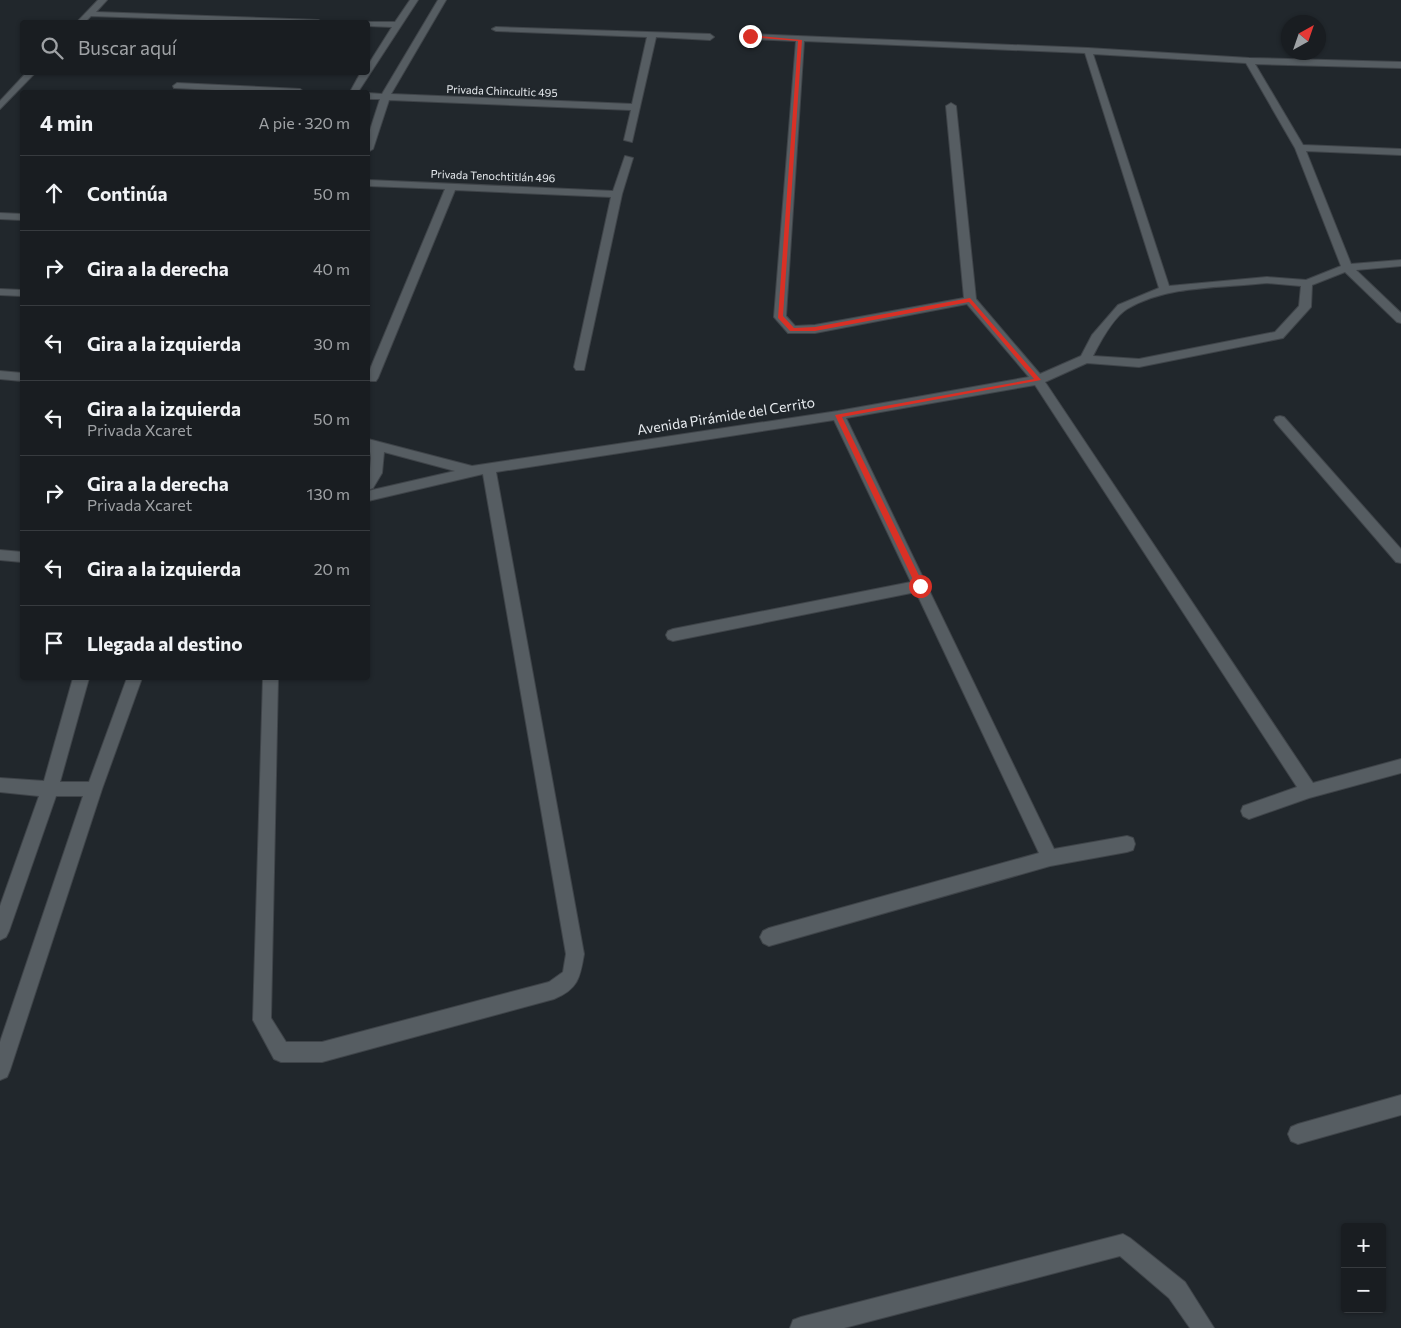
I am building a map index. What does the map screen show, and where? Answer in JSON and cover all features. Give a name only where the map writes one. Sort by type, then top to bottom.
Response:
[{"type":"street","points":[[83,20],[103,0]]},
{"type":"street","points":[[370,67],[414,0]]},
{"type":"street","points":[[370,143],[385,97],[442,0]]},
{"type":"street","points":[[90,14],[261,20]]},
{"type":"street","points":[[370,24],[397,26]]},
{"type":"street","points":[[496,29],[710,37]]},
{"type":"street","points":[[629,140],[652,35]]},
{"type":"street","points":[[750,36],[800,40],[1088,51],[1249,61],[1401,65]]},
{"type":"street","points":[[800,40],[780,317],[792,330],[815,329],[970,300]]},
{"type":"street","points":[[1088,51],[1165,290]]},
{"type":"street","points":[[1249,61],[1300,148],[1347,268],[1401,319]]},
{"type":"street","points":[[0,106],[29,75]]},
{"type":"street","points":[[355,90],[365,75]]},
{"type":"street","points":[[177,86],[259,90]]},
{"type":"street","name":"Privada Chincultic 495","points":[[370,96],[635,108]]},
{"type":"street","points":[[951,106],[970,300],[1038,380],[1309,791]]},
{"type":"street","points":[[1300,148],[1401,152]]},
{"type":"street","points":[[580,367],[617,194],[628,158]]},
{"type":"street","name":"Privada Tenochtitlán 496","points":[[370,182],[617,194]]},
{"type":"street","points":[[372,378],[451,187]]},
{"type":"street","points":[[0,216],[20,218]]},
{"type":"street","points":[[1086,359],[1096,338],[1122,307],[1165,290],[1267,280],[1307,283],[1347,268],[1401,263]]},
{"type":"street","name":"Avenida Pirámide del Cerrito","points":[[370,496],[473,472],[838,415],[1038,380],[1086,359],[1139,363],[1279,335],[1305,307],[1307,283]]},
{"type":"street","points":[[0,292],[20,293]]},
{"type":"street","points":[[0,375],[20,377]]},
{"type":"street","points":[[838,415],[1050,858]]},
{"type":"street","points":[[1280,420],[1401,558]]},
{"type":"street","points":[[372,445],[473,472]]},
{"type":"street","points":[[370,482],[379,464],[372,445]]},
{"type":"street","points":[[270,680],[262,1020],[281,1052],[322,1052],[554,990],[571,977],[575,954],[490,470]]},
{"type":"street","points":[[0,555],[20,557]]},
{"type":"street","points":[[673,635],[920,586]]},
{"type":"street","points":[[0,931],[50,790],[80,680]]},
{"type":"street","points":[[0,1070],[94,789],[133,680]]},
{"type":"street","points":[[1249,811],[1309,791],[1401,766]]},
{"type":"street","points":[[0,785],[50,790],[94,789]]},
{"type":"street","points":[[769,937],[1050,858],[1127,844]]},
{"type":"street","points":[[1298,1134],[1401,1105]]},
{"type":"street","points":[[801,1328],[1123,1245],[1177,1290],[1203,1328]]},
{"type":"route","points":[[750,36],[800,40],[780,317],[792,330],[815,329],[970,300],[1038,380],[838,415],[920,586]]}]
